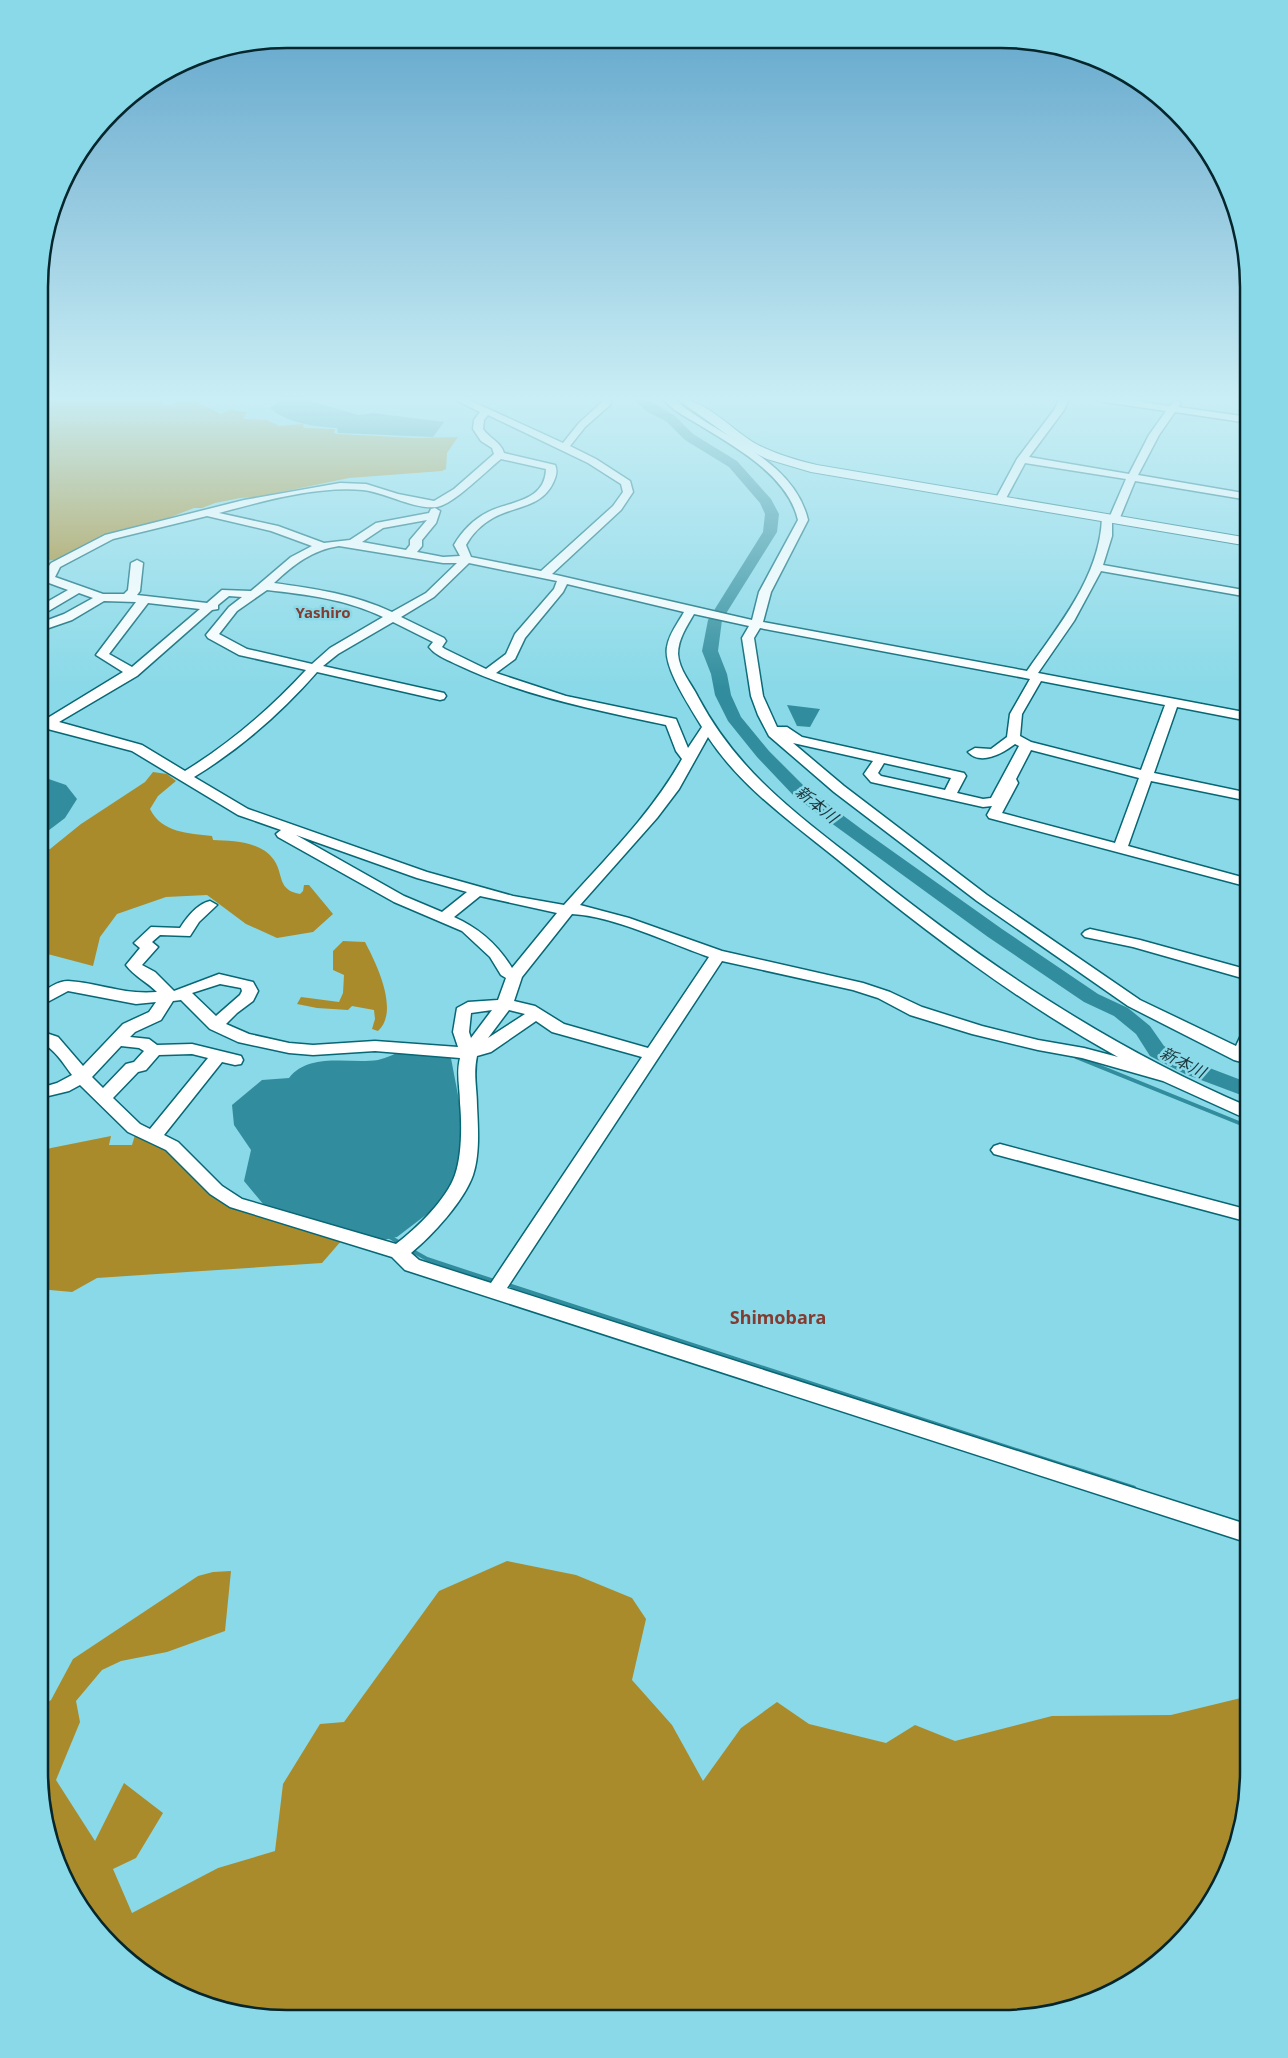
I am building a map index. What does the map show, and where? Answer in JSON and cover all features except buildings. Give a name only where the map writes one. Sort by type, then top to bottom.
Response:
[{"type":"main road","points":[[972,495],[1240,540]]},
{"type":"street","points":[[48,575],[55,565],[78,555],[100,540],[207,512],[294,495]]},
{"type":"street","points":[[390,495],[436,504],[451,495]]},
{"type":"street","points":[[467,559],[460,545],[463,539],[484,518],[531,502],[540,495]]},
{"type":"street","points":[[544,575],[617,508],[626,495]]},
{"type":"street","points":[[793,495],[802,508],[803,520],[751,622],[748,638],[749,658],[757,696],[774,733],[839,789],[1012,919],[1134,1003],[1240,1055]]},
{"type":"street","points":[[1000,500],[1003,495]]},
{"type":"street","points":[[1124,495],[1111,519],[1107,543],[1082,599],[1034,676],[1018,710],[1012,733],[1014,738],[1026,745],[1147,776],[1240,795]]},
{"type":"street","points":[[409,554],[416,546],[416,540],[431,523],[436,504]]},
{"type":"street","points":[[207,512],[274,528],[320,545]]},
{"type":"street","points":[[352,544],[380,526],[432,516]]},
{"type":"street","points":[[440,696],[326,669],[313,669],[243,652],[212,635],[233,609],[266,586],[281,570],[320,545],[333,542],[443,560],[467,559],[627,593],[694,611],[1240,715]]},
{"type":"street","points":[[186,776],[216,758],[242,737],[294,691],[313,669],[334,651],[430,594],[467,559]]},
{"type":"street","points":[[127,598],[134,591],[137,563]]},
{"type":"street","points":[[1096,567],[1240,592]]},
{"type":"street","points":[[487,674],[511,656],[519,637],[559,590],[563,580]]},
{"type":"street","points":[[48,582],[70,585],[76,590],[102,598],[145,599],[233,609]]},
{"type":"street","points":[[266,586],[329,595],[360,602],[440,640],[435,647],[440,652],[487,674],[570,701],[671,722],[683,751],[689,758]]},
{"type":"street","points":[[48,605],[76,590]]},
{"type":"street","points":[[48,721],[132,672],[183,631],[208,606],[226,592],[254,595]]},
{"type":"street","points":[[48,623],[68,617],[102,598]]},
{"type":"street","points":[[132,672],[103,658],[102,655],[116,634],[145,599]]},
{"type":"street","points":[[694,611],[674,641],[672,654],[675,668],[727,754],[748,776],[879,887],[1042,1006],[1162,1076]]},
{"type":"street","points":[[1120,848],[1173,702]]},
{"type":"street","points":[[48,721],[85,735],[137,748],[186,776],[242,812],[476,892],[511,900],[585,910],[624,921],[718,955],[857,986],[892,999],[916,1011],[952,1022],[1038,1045],[1108,1059],[1162,1076],[1240,1110]]},
{"type":"street","points":[[768,722],[790,737],[803,741],[959,776],[948,796]]},
{"type":"street","points":[[399,1252],[418,1238],[451,1198],[464,1175],[468,1148],[469,1103],[465,1073],[469,1052],[505,1004],[514,976],[672,790],[689,758],[709,727]]},
{"type":"street","points":[[975,752],[994,753],[1014,738]]},
{"type":"street","points":[[803,741],[806,747],[819,756]]},
{"type":"street","points":[[882,758],[871,774],[872,777],[948,796],[990,804],[996,801],[1026,745]]},
{"type":"street","points":[[1008,779],[1011,783],[994,815],[1240,881]]},
{"type":"street","points":[[268,822],[268,825],[380,889],[466,928],[496,954],[507,972],[514,976]]},
{"type":"street","points":[[443,919],[476,892]]},
{"type":"street","points":[[174,995],[150,975],[139,971],[134,965],[137,959],[150,947],[142,943],[156,930],[185,933],[193,919],[210,905]]},
{"type":"street","points":[[1090,934],[1135,942],[1240,972]]},
{"type":"street","points":[[495,1292],[718,955]]},
{"type":"street","points":[[48,1091],[63,1087],[82,1077],[129,1028],[155,1016],[174,995],[219,979],[247,985],[250,991],[247,998],[231,1009],[216,1025]]},
{"type":"street","points":[[48,995],[67,986],[136,999],[185,995],[216,1025],[244,1038],[288,1048],[313,1050],[376,1046],[469,1052],[485,1048],[536,1014]]},
{"type":"street","points":[[469,1052],[461,1032],[463,1012],[468,1007],[505,1004],[529,1010],[558,1028],[652,1054]]},
{"type":"street","points":[[48,1039],[63,1052],[82,1077],[134,1128],[172,1146],[216,1190],[236,1203],[399,1252],[412,1265],[1240,1531]]},
{"type":"street","points":[[117,1041],[143,1043],[154,1050],[192,1049],[235,1060]]},
{"type":"street","points":[[103,1098],[132,1068],[140,1066],[154,1050]]},
{"type":"street","points":[[153,1137],[182,1104],[218,1056]]},
{"type":"street","points":[[1000,1150],[1240,1214]]},
{"type":"shaded area","points":[[48,495],[271,495],[240,498],[215,503],[202,508],[194,508],[163,520],[98,538],[73,554],[48,560]]},
{"type":"shaded area","points":[[153,772],[167,774],[176,781],[158,796],[150,809],[161,823],[176,830],[212,836],[213,840],[246,843],[262,849],[274,860],[282,881],[288,889],[300,894],[303,891],[304,885],[309,885],[333,914],[313,932],[277,938],[246,924],[207,895],[166,897],[117,914],[100,937],[93,966],[48,954],[48,849],[81,824],[145,782]]},
{"type":"shaded area","points":[[343,941],[365,942],[380,974],[384,987],[387,1012],[384,1022],[378,1031],[372,1029],[375,1019],[374,1010],[352,1006],[348,1010],[317,1008],[297,1004],[301,997],[339,1002],[343,993],[344,975],[333,970],[333,951]]},
{"type":"shaded area","points":[[135,1135],[167,1147],[228,1206],[342,1240],[322,1263],[97,1278],[72,1292],[48,1290],[48,1149],[111,1136],[109,1145],[132,1145]]},
{"type":"shaded area","points":[[507,1561],[576,1575],[632,1598],[646,1619],[632,1680],[672,1725],[703,1781],[741,1728],[777,1702],[809,1724],[886,1743],[915,1725],[955,1741],[1052,1716],[1171,1715],[1240,1698],[1240,1788],[1236,1818],[1228,1849],[1209,1891],[1191,1917],[1171,1941],[1147,1961],[1121,1979],[1079,1998],[1048,2006],[1018,2010],[270,2010],[240,2006],[209,1998],[181,1986],[141,1961],[117,1941],[79,1891],[60,1849],[52,1818],[48,1788],[48,1702],[51,1700],[73,1659],[198,1576],[213,1572],[231,1571],[225,1631],[167,1652],[121,1661],[102,1670],[76,1701],[80,1722],[56,1780],[95,1841],[124,1783],[163,1813],[136,1858],[113,1869],[132,1913],[218,1868],[275,1851],[283,1784],[320,1724],[344,1722],[439,1591]]},
{"type":"water","points":[[787,705],[820,709],[810,727],[797,726]]},
{"type":"water","points":[[48,779],[66,785],[77,799],[65,818],[48,831]]},
{"type":"water","points":[[404,1050],[450,1053],[465,1132],[459,1176],[435,1208],[397,1237],[383,1240],[264,1205],[244,1181],[251,1150],[234,1125],[232,1105],[262,1080],[289,1078],[297,1070],[307,1065],[330,1061],[378,1060]]},
{"type":"waterway","name":"新本川","points":[[760,495],[772,514],[770,532],[715,620],[710,651],[719,674],[723,695],[734,718],[763,754],[800,792],[858,835],[995,933],[1091,998],[1121,1012],[1143,1030],[1157,1051],[1192,1069],[1240,1088]]},
{"type":"waterway","points":[[1076,1057],[1240,1123]]},
{"type":"waterway","points":[[388,1236],[402,1244]]},
{"type":"waterway","points":[[411,1250],[427,1259],[497,1282]]},
{"type":"waterway","points":[[505,1284],[1075,1469]]},
{"type":"waterway","points":[[1072,1468],[1134,1488]]},
{"type":"district","name":"Yashiro","points":[[323,613]]},
{"type":"district","name":"Shimobara","points":[[778,1318]]}]
